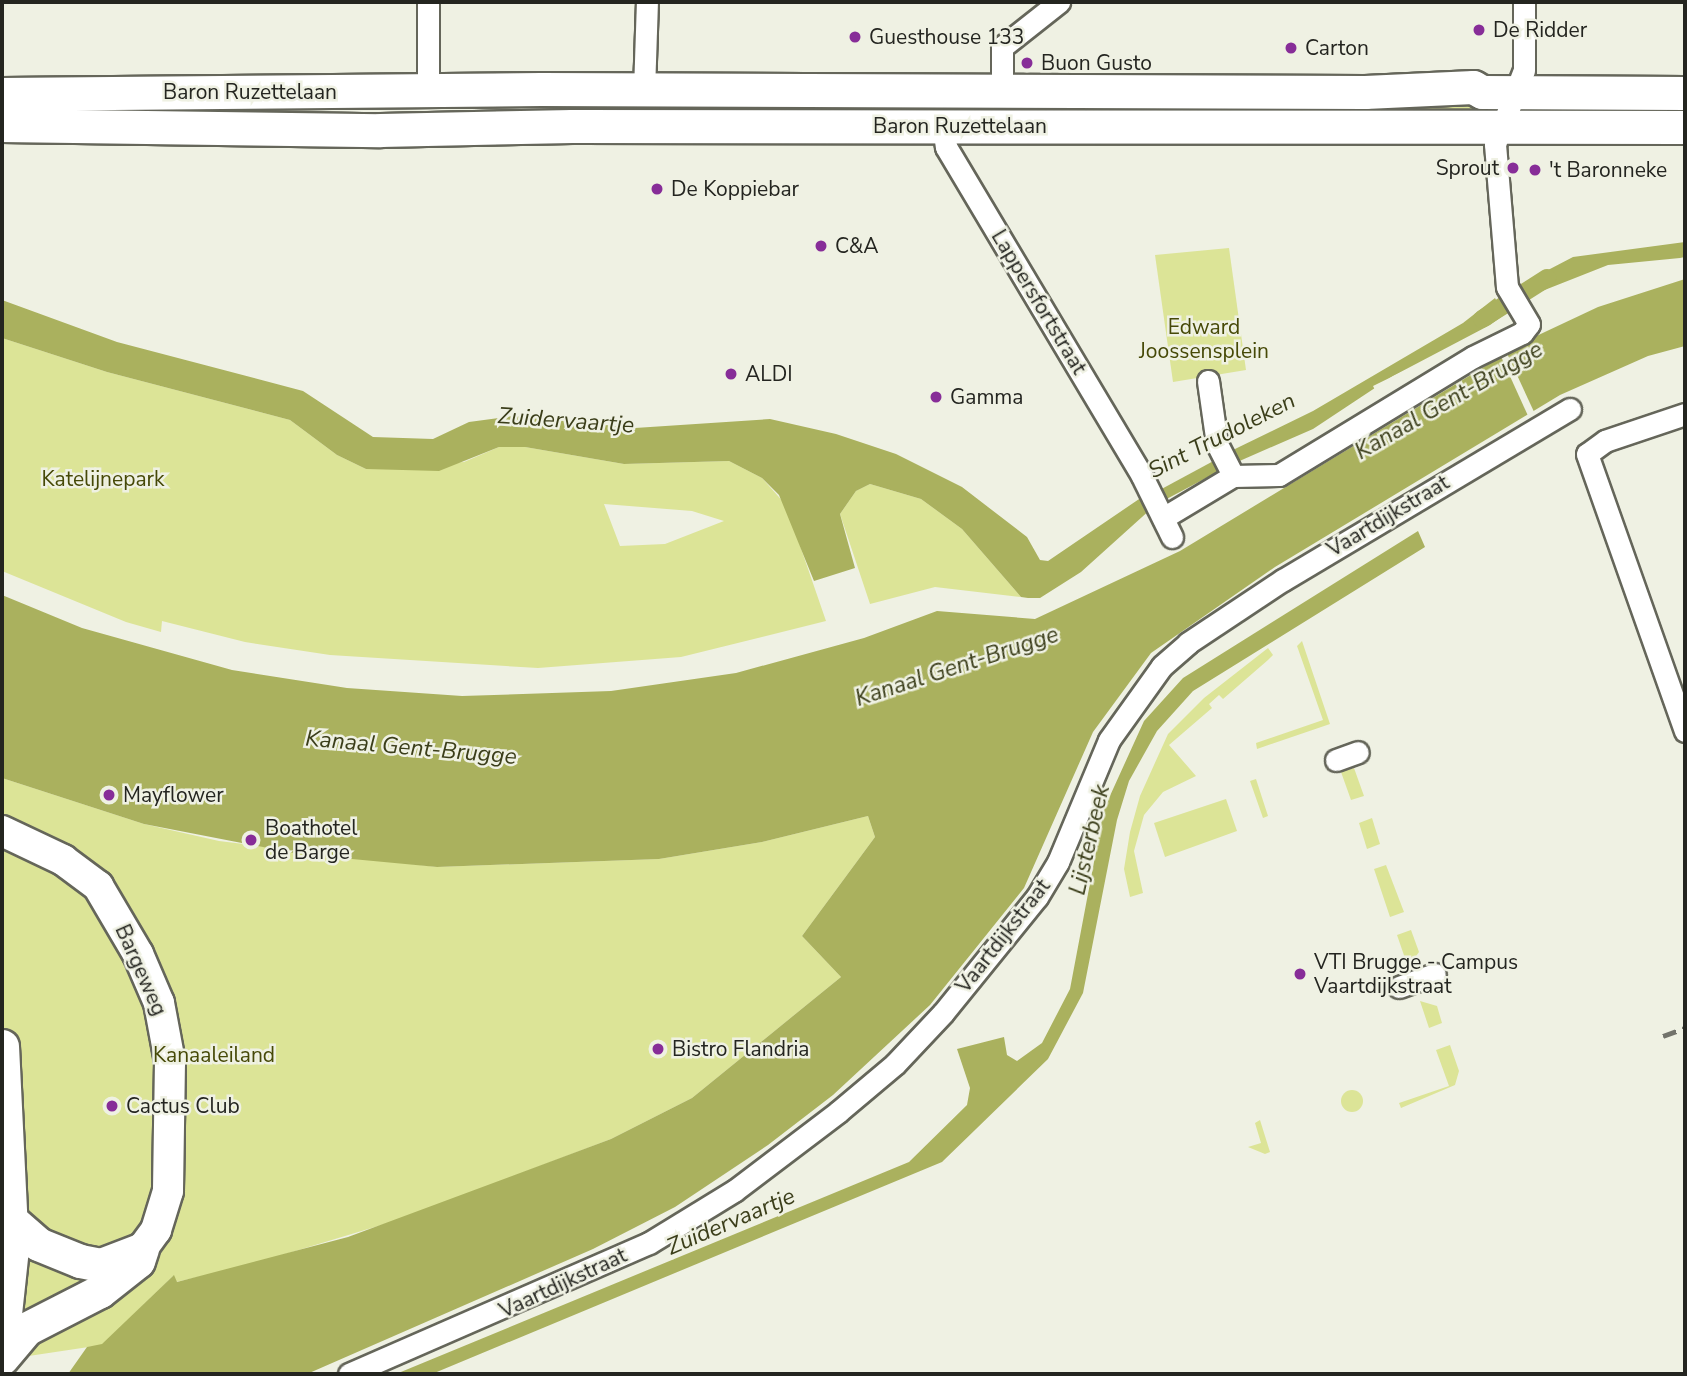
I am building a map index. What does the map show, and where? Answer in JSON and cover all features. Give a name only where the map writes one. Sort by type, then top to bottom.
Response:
[{"type":"main road","name":"Baron Ruzettelaan","points":[[2,94],[1365,92],[1473,88],[1482,92],[1515,93],[1685,93]]},
{"type":"main road","points":[[619,125],[640,91]]},
{"type":"main road","points":[[428,92],[431,126]]},
{"type":"main road","name":"Baron Ruzettelaan","points":[[2,125],[278,126],[324,116],[380,116],[431,126],[1685,127]]},
{"type":"main road","points":[[2,1046],[12,1221],[2,1342]]},
{"type":"main road","points":[[12,1221],[38,1244],[80,1261],[101,1265],[142,1249]]},
{"type":"main road","points":[[2,1358],[26,1329],[100,1291],[138,1261],[142,1249]]},
{"type":"street","points":[[428,2],[428,92]]},
{"type":"street","points":[[640,91],[647,2]]},
{"type":"street","points":[[1002,92],[1002,47],[1059,2]]},
{"type":"street","points":[[1153,498],[1228,465],[1279,475],[1473,357],[1522,333],[1529,324],[1512,296],[1496,173],[1495,144],[1524,71],[1524,2]]},
{"type":"street","name":"Lappersfortstraat","points":[[943,126],[946,147],[1153,498],[1172,537]]},
{"type":"street","points":[[1209,380],[1228,465]]},
{"type":"street","name":"Vaartdijkstraat","points":[[349,1374],[649,1243],[734,1191],[838,1112],[895,1064],[943,1013],[1037,897],[1063,850],[1109,740],[1162,666],[1188,643],[1283,580],[1570,409]]},
{"type":"street","points":[[1685,414],[1605,441],[1587,454],[1685,732]]},
{"type":"street","points":[[1336,760],[1358,752]]},
{"type":"street","name":"Bargeweg","points":[[2,831],[63,860],[98,886],[138,954],[159,1003],[170,1062],[168,1191],[156,1230],[142,1249]]},
{"type":"street","points":[[1399,987],[1435,974]]},
{"type":"green space","points":[[949,101],[1475,106],[1476,113],[948,116]]},
{"type":"green space","name":"Edward Joossensplein","points":[[1229,248],[1246,370],[1173,382],[1155,255]]},
{"type":"green space","name":"Katelijnepark","points":[[2,338],[107,372],[290,420],[337,455],[366,469],[464,462],[499,447],[525,447],[624,464],[729,461],[762,478],[786,505],[826,621],[681,657],[538,668],[330,655],[245,642],[162,621],[161,632],[126,622],[2,571]],"holes":[[[604,504],[692,511],[724,521],[665,544],[620,546]]]},
{"type":"green space","points":[[870,484],[921,499],[962,529],[1021,597],[935,587],[870,604],[840,514],[856,491]]},
{"type":"green space","points":[[1302,641],[1330,724],[1257,749],[1256,743],[1323,720],[1297,646]]},
{"type":"green space","points":[[1268,648],[1273,655],[1268,660],[1223,699],[1219,695],[1209,704],[1212,708],[1169,745],[1196,776],[1163,792],[1144,815],[1134,851],[1143,893],[1130,897],[1124,869],[1130,832],[1140,796],[1168,734],[1204,698]]},
{"type":"green space","points":[[1354,768],[1364,796],[1351,800],[1341,772]]},
{"type":"green space","name":"Kanaaleiland","points":[[2,778],[144,824],[219,841],[437,867],[659,859],[762,842],[868,816],[875,837],[802,936],[841,977],[692,1098],[611,1139],[398,1220],[246,1266],[176,1282],[173,1276],[102,1345],[2,1360]]},
{"type":"green space","points":[[1256,779],[1268,816],[1263,818],[1250,781]]},
{"type":"green space","points":[[1226,799],[1237,831],[1165,857],[1154,823]]},
{"type":"green space","points":[[1372,818],[1380,844],[1367,849],[1359,823]]},
{"type":"green space","points":[[1386,865],[1404,912],[1390,917],[1374,869]]},
{"type":"green space","points":[[1411,930],[1419,952],[1408,967],[1397,935]]},
{"type":"green space","points":[[1420,1001],[1437,1006],[1442,1023],[1429,1028]]},
{"type":"green space","points":[[1450,1045],[1459,1071],[1455,1085],[1401,1108],[1399,1103],[1449,1086],[1436,1050]]},
{"type":"green space","points":[[1352,1090],[1360,1093],[1363,1101],[1360,1109],[1352,1112],[1344,1109],[1341,1101],[1344,1093]]},
{"type":"green space","points":[[1260,1120],[1270,1152],[1265,1154],[1248,1147],[1261,1143],[1255,1123]]},
{"type":"water","points":[[1685,242],[1685,257],[1608,265],[1532,295],[1525,282],[1573,257]]},
{"type":"water","name":"Kanaal Gent-Brugge","points":[[1685,279],[1685,346],[1648,356],[1560,395],[1275,567],[1151,653],[1093,732],[1024,888],[930,1005],[833,1095],[768,1145],[675,1207],[593,1249],[307,1374],[68,1374],[87,1347],[102,1344],[174,1275],[177,1282],[348,1237],[611,1139],[692,1098],[841,977],[802,936],[875,837],[868,816],[762,842],[659,859],[437,867],[299,854],[144,824],[2,778],[2,595],[82,628],[232,670],[347,688],[462,696],[611,691],[736,673],[864,638],[937,611],[1035,619],[1180,551],[1530,339],[1598,307]]},
{"type":"water","points":[[1495,298],[1504,315],[1490,325],[1393,376],[1313,429],[1235,463],[1231,452],[1235,449],[1313,411],[1463,323]]},
{"type":"water","points":[[2,300],[117,342],[303,391],[373,437],[433,439],[469,422],[513,416],[635,428],[770,419],[836,434],[896,454],[962,487],[1027,537],[1040,560],[1048,561],[1145,495],[1152,508],[1081,572],[1040,598],[1028,598],[1021,597],[962,529],[921,499],[870,484],[856,491],[840,514],[855,568],[814,581],[779,495],[762,478],[729,461],[624,464],[525,447],[499,447],[439,471],[366,469],[337,455],[290,420],[107,372],[2,338]]},
{"type":"water","points":[[1219,458],[1223,469],[1161,502],[1156,492]]},
{"type":"water","points":[[1418,531],[1425,547],[1193,691],[1157,731],[1129,781],[1117,820],[1083,993],[1048,1059],[942,1162],[432,1374],[396,1374],[909,1162],[967,1105],[970,1088],[957,1049],[1004,1037],[1007,1055],[1017,1061],[1042,1043],[1070,989],[1104,809],[1144,721],[1183,678]]},
{"type":"pier","points":[[1483,332],[1395,379],[1376,392],[1373,386]]},
{"type":"pier","points":[[1505,349],[1535,414],[1529,418],[1499,352]]},
{"type":"waterway","name":"Sint Trudoleken","points":[[1482,319],[1547,278]]},
{"type":"railway","points":[[1663,1036],[1685,1028]]},
{"type":"place","name":"De Ridder","points":[[1479,30]]},
{"type":"place","name":"Guesthouse 133","points":[[855,37]]},
{"type":"place","name":"Carton","points":[[1291,48]]},
{"type":"place","name":"Buon Gusto","points":[[1027,63]]},
{"type":"place","name":"Sprout","points":[[1513,168]]},
{"type":"place","name":"'t Baronneke","points":[[1535,170]]},
{"type":"place","name":"De Koppiebar","points":[[657,189]]},
{"type":"place","name":"C&A","points":[[821,246]]},
{"type":"place","name":"ALDI","points":[[731,374]]},
{"type":"place","name":"Gamma","points":[[936,397]]},
{"type":"place","name":"Mayflower","points":[[109,795]]},
{"type":"place","name":"Boathotel de Barge","points":[[251,840]]},
{"type":"place","name":"VTI Brugge - Campus Vaartdijkstraat","points":[[1300,974]]},
{"type":"place","name":"Bistro Flandria","points":[[658,1049]]},
{"type":"place","name":"Cactus Club","points":[[112,1106]]},
{"type":"water label","name":"Zuidervaartje","points":[[566,421]]},
{"type":"water label","name":"Lijsterbeek","points":[[1090,840]]},
{"type":"water label","name":"Zuidervaartje","points":[[731,1222]]}]
